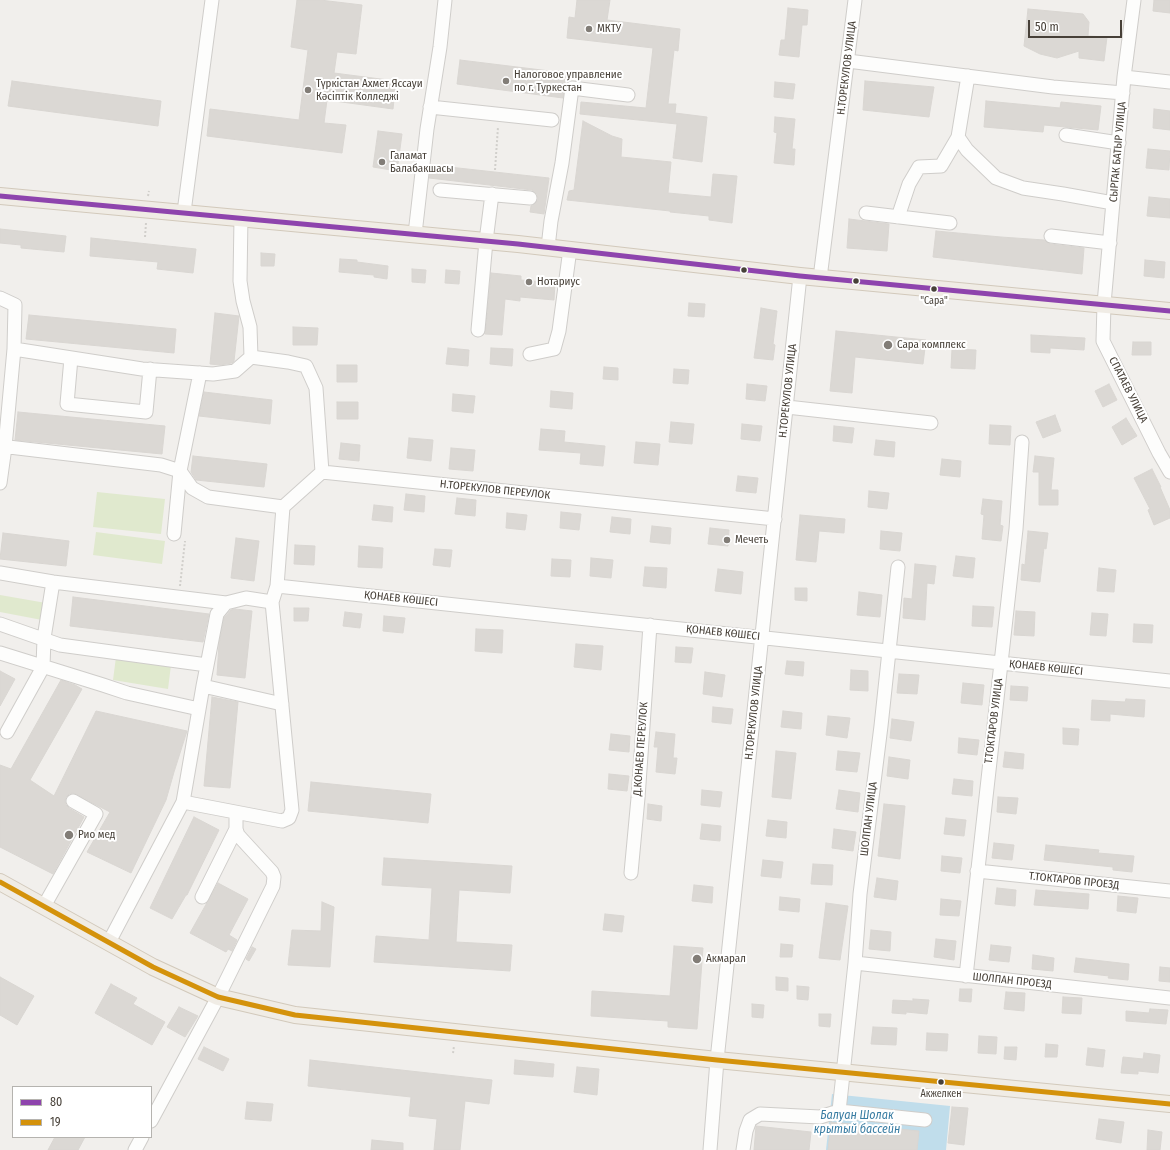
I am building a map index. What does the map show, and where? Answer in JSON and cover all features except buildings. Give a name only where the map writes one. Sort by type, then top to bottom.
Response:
[{"type":"main road","points":[[0,196],[486,240],[800,276],[1170,311]]},
{"type":"main road","points":[[0,882],[153,967],[218,997],[295,1016],[843,1073],[1170,1104]]},
{"type":"street","points":[[184,212],[212,0]]},
{"type":"street","points":[[416,234],[427,129],[440,47],[445,0]]},
{"type":"street","name":"Н.ТОРЕКУЛОВ УЛИЦА","points":[[820,278],[855,0]]},
{"type":"street","name":"СЫРГАК БАТЫР УЛИЦА","points":[[1104,304],[1124,77],[1134,0]]},
{"type":"street","points":[[848,61],[1053,87],[1123,93]]},
{"type":"street","points":[[898,217],[909,184],[919,167],[941,166],[958,137],[968,76]]},
{"type":"street","points":[[1124,77],[1170,82]]},
{"type":"street","points":[[548,247],[551,221],[562,163],[572,88],[628,95]]},
{"type":"street","points":[[430,107],[552,120]]},
{"type":"street","points":[[1066,135],[1119,143]]},
{"type":"street","points":[[958,137],[967,150],[996,178],[1023,188],[1113,203]]},
{"type":"street","points":[[440,190],[530,198]]},
{"type":"street","points":[[478,330],[486,240],[492,194]]},
{"type":"street","points":[[866,213],[950,223]]},
{"type":"street","points":[[241,217],[240,281],[243,301],[250,327],[251,357]]},
{"type":"street","points":[[1051,236],[1110,243]]},
{"type":"street","points":[[530,354],[554,349],[559,331],[570,250]]},
{"type":"street","name":"Н.ТОРЕКУЛОВ УЛИЦА","points":[[710,1150],[717,1060],[800,276]]},
{"type":"street","points":[[0,298],[15,305],[14,348],[2,446],[0,483]]},
{"type":"street","name":"СПАТАЕВ УЛИЦА","points":[[1104,304],[1103,341],[1170,472]]},
{"type":"street","points":[[14,348],[150,369],[213,374],[235,371],[251,357],[306,366],[316,388],[322,472],[283,507],[277,586],[272,602],[292,810],[289,818],[282,821],[183,802]]},
{"type":"street","points":[[71,358],[67,404],[146,412],[150,369]]},
{"type":"street","points":[[180,534],[180,471],[200,373]]},
{"type":"street","points":[[787,406],[931,423]]},
{"type":"street","name":"Т.ТОКТАРОВ УЛИЦА","points":[[966,976],[1016,529],[1022,442]]},
{"type":"street","points":[[2,446],[161,465],[180,471],[192,488],[208,497],[283,507]]},
{"type":"street","name":"Н.ТОРЕКУЛОВ ПЕРЕУЛОК","points":[[322,472],[775,519]]},
{"type":"street","name":"ШОЛПАН УЛИЦА","points":[[839,1111],[855,962],[860,894],[881,726],[898,567]]},
{"type":"street","points":[[0,573],[53,582],[178,597],[226,602],[246,598],[272,602]]},
{"type":"street","points":[[7,732],[43,667],[44,638],[53,582]]},
{"type":"street","name":"ҚОНАЕВ КӨШЕСІ","points":[[277,586],[1170,681]]},
{"type":"street","points":[[109,942],[183,802],[217,614],[226,602]]},
{"type":"street","points":[[0,624],[44,638],[60,645],[207,665]]},
{"type":"street","name":"Д.КОНАЕВ ПЕРЕУЛОК","points":[[631,873],[638,798],[650,625]]},
{"type":"street","points":[[0,654],[103,684],[126,694],[199,709]]},
{"type":"street","points":[[203,686],[282,704]]},
{"type":"street","points":[[44,906],[96,814],[73,801]]},
{"type":"street","points":[[152,1119],[218,997],[273,886],[274,877],[272,872],[238,835],[236,829],[236,813]]},
{"type":"street","points":[[202,897],[236,829]]},
{"type":"street","name":"Т.ТОКТАРОВ ПРОЕЗД","points":[[978,871],[1170,891]]},
{"type":"street","name":"ШОЛПАН ПРОЕЗД","points":[[855,962],[966,976],[1170,998]]},
{"type":"street","points":[[743,1150],[746,1130],[750,1120],[760,1114],[820,1117],[839,1111],[925,1120]]},
{"type":"street","points":[[135,1150],[141,1138]]},
{"type":"path","points":[[495,170],[500,114]]},
{"type":"path","points":[[178,597],[180,534]]},
{"type":"green space","points":[[97,492],[165,499],[161,534],[93,527]]},
{"type":"green space","points":[[96,532],[165,541],[162,564],[93,555]]},
{"type":"green space","points":[[0,595],[46,603],[42,620],[0,612]]},
{"type":"green space","points":[[116,657],[171,665],[168,689],[113,680]]},
{"type":"water","name":"Балуан Шолак крытый бассейн","points":[[832,1094],[950,1106],[946,1150],[826,1150]]},
{"type":"transit line","name":"80","points":[[0,196],[518,244],[800,276],[1170,311]]},
{"type":"transit line","name":"19","points":[[0,882],[153,967],[218,997],[295,1015],[717,1060],[1170,1104]]},
{"type":"place","name":"МКТУ","points":[[589,29]]},
{"type":"place","name":"Налоговое управление по г. Туркестан","points":[[506,81]]},
{"type":"place","name":"Түркістан Ахмет Яссауи Кәсіптік Колледжі","points":[[308,90]]},
{"type":"place","name":"Галамат Балабакшасы","points":[[382,162]]},
{"type":"place","name":"Нотариус","points":[[529,282]]},
{"type":"place","name":"\"Сара\"","points":[[934,289]]},
{"type":"place","name":"Сара комплекс","points":[[888,345]]},
{"type":"place","name":"Мечеть","points":[[727,540]]},
{"type":"place","name":"Рио мед","points":[[69,835]]},
{"type":"place","name":"Акмарал","points":[[697,959]]},
{"type":"place","name":"Акжелкен","points":[[941,1082]]}]
